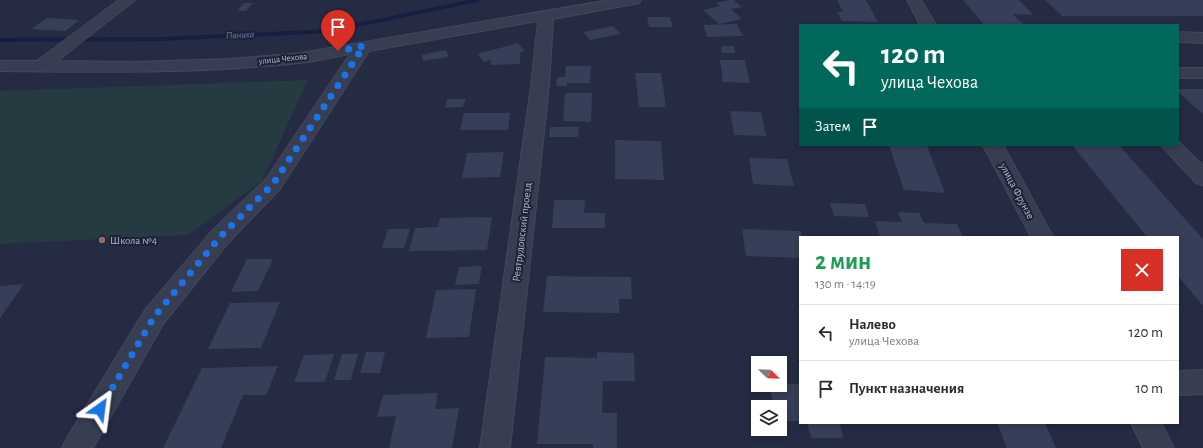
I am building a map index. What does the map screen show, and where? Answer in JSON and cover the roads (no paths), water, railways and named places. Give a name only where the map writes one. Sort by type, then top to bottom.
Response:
[{"type":"street","points":[[40,66],[128,0]]},
{"type":"street","name":"улица Чехова","points":[[0,66],[132,67],[229,64],[301,58],[634,0]]},
{"type":"street","points":[[914,0],[927,24]]},
{"type":"street","name":"Ревтрудовский проезд","points":[[495,448],[540,86],[546,16]]},
{"type":"street","points":[[1179,38],[1203,38]]},
{"type":"street","points":[[77,448],[154,317],[220,237],[273,184],[364,46]]},
{"type":"street","points":[[1179,73],[1203,73]]},
{"type":"street","name":"улица Фрунзе","points":[[994,146],[1041,236]]},
{"type":"street","points":[[1172,146],[1203,178]]},
{"type":"street","points":[[1179,383],[1203,382]]},
{"type":"street","points":[[1146,424],[1160,448]]},
{"type":"waterway","name":"Паника","points":[[0,40],[163,39],[330,31],[477,0]]},
{"type":"place","name":"Школа №4","points":[[102,240]]}]
